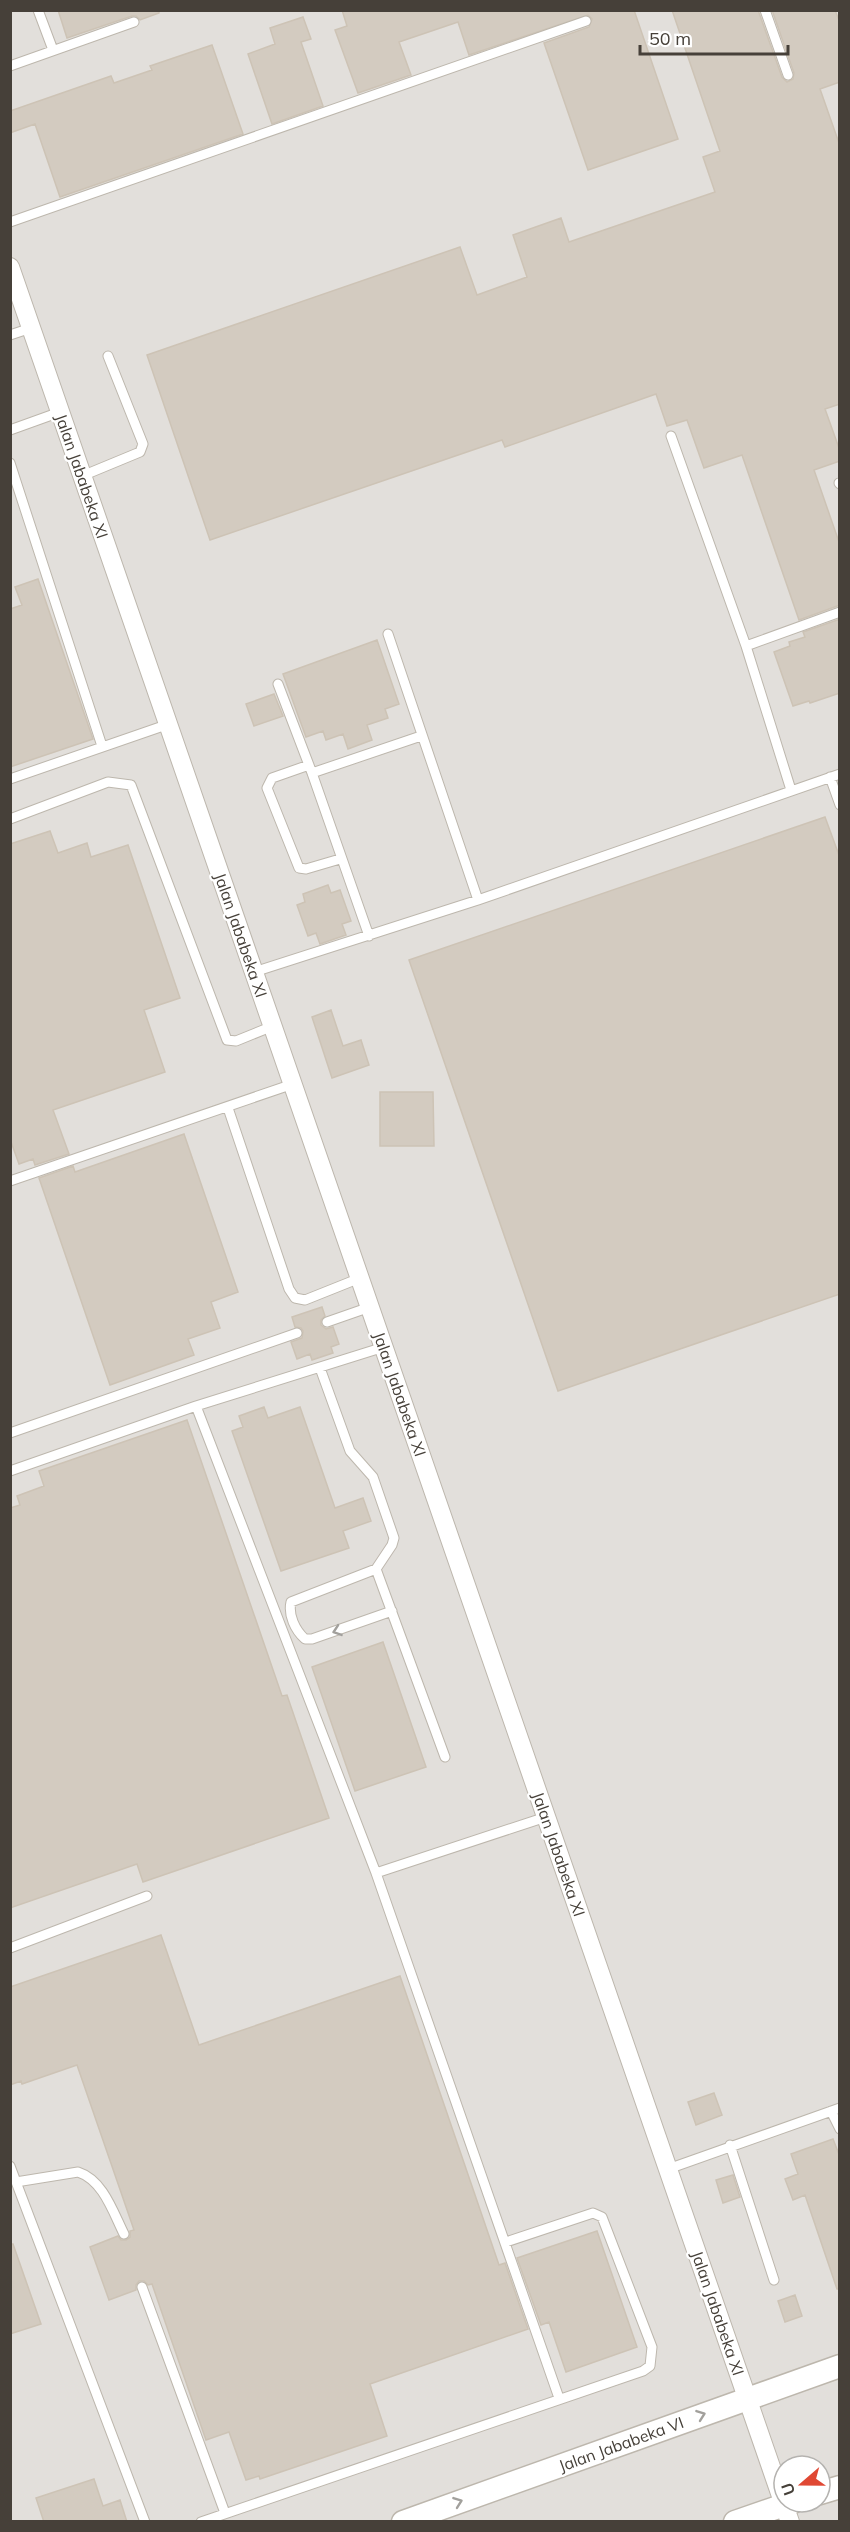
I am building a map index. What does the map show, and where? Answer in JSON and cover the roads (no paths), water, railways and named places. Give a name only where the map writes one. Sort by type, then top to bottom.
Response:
[{"type":"street","name":"Jalan Jababeka XI","points":[[10,267],[772,2464]]},
{"type":"street","name":"Jalan Jababeka VI","points":[[403,2522],[750,2405],[840,2366]]},
{"type":"street","points":[[735,2522],[772,2509]]},
{"type":"lane","points":[[38,10],[53,50]]},
{"type":"lane","points":[[765,10],[788,75]]},
{"type":"lane","points":[[10,222],[586,21]]},
{"type":"lane","points":[[10,66],[134,22]]},
{"type":"lane","points":[[10,335],[31,328]]},
{"type":"lane","points":[[82,476],[140,452],[143,444],[108,356]]},
{"type":"lane","points":[[10,430],[60,412]]},
{"type":"lane","points":[[671,436],[746,646],[791,790]]},
{"type":"lane","points":[[10,463],[102,746]]},
{"type":"lane","points":[[746,646],[840,612]]},
{"type":"lane","points":[[388,634],[478,900]]},
{"type":"lane","points":[[278,684],[311,769],[340,859],[369,936]]},
{"type":"lane","points":[[10,779],[169,724]]},
{"type":"lane","points":[[340,859],[311,868],[299,868],[267,788],[272,778],[311,769],[421,736]]},
{"type":"lane","points":[[254,972],[478,900],[835,775],[840,805]]},
{"type":"lane","points":[[10,819],[108,782],[131,785],[227,1040],[236,1041],[273,1026]]},
{"type":"lane","points":[[10,1181],[293,1084]]},
{"type":"lane","points":[[228,1108],[289,1289],[295,1298],[305,1300],[360,1278]]},
{"type":"lane","points":[[327,1322],[370,1307]]},
{"type":"lane","points":[[10,1433],[297,1333]]},
{"type":"lane","points":[[10,1471],[196,1406],[384,1347]]},
{"type":"lane","points":[[320,1368],[350,1451],[373,1477],[394,1538],[376,1569],[291,1602],[291,1617],[299,1634],[305,1639],[312,1639],[392,1611]]},
{"type":"lane","points":[[196,1406],[376,1873],[559,2398]]},
{"type":"lane","points":[[376,1569],[445,1757]]},
{"type":"lane","points":[[376,1873],[546,1817]]},
{"type":"lane","points":[[10,1948],[147,1896]]},
{"type":"lane","points":[[668,2169],[730,2145],[835,2110],[840,2129]]},
{"type":"lane","points":[[730,2145],[774,2280]]},
{"type":"lane","points":[[10,2166],[145,2522]]},
{"type":"lane","points":[[16,2182],[78,2172],[88,2175],[106,2198],[124,2234]]},
{"type":"lane","points":[[201,2522],[643,2371],[650,2366],[652,2348],[602,2217],[593,2213],[506,2242]]},
{"type":"lane","points":[[142,2288],[225,2513]]}]
